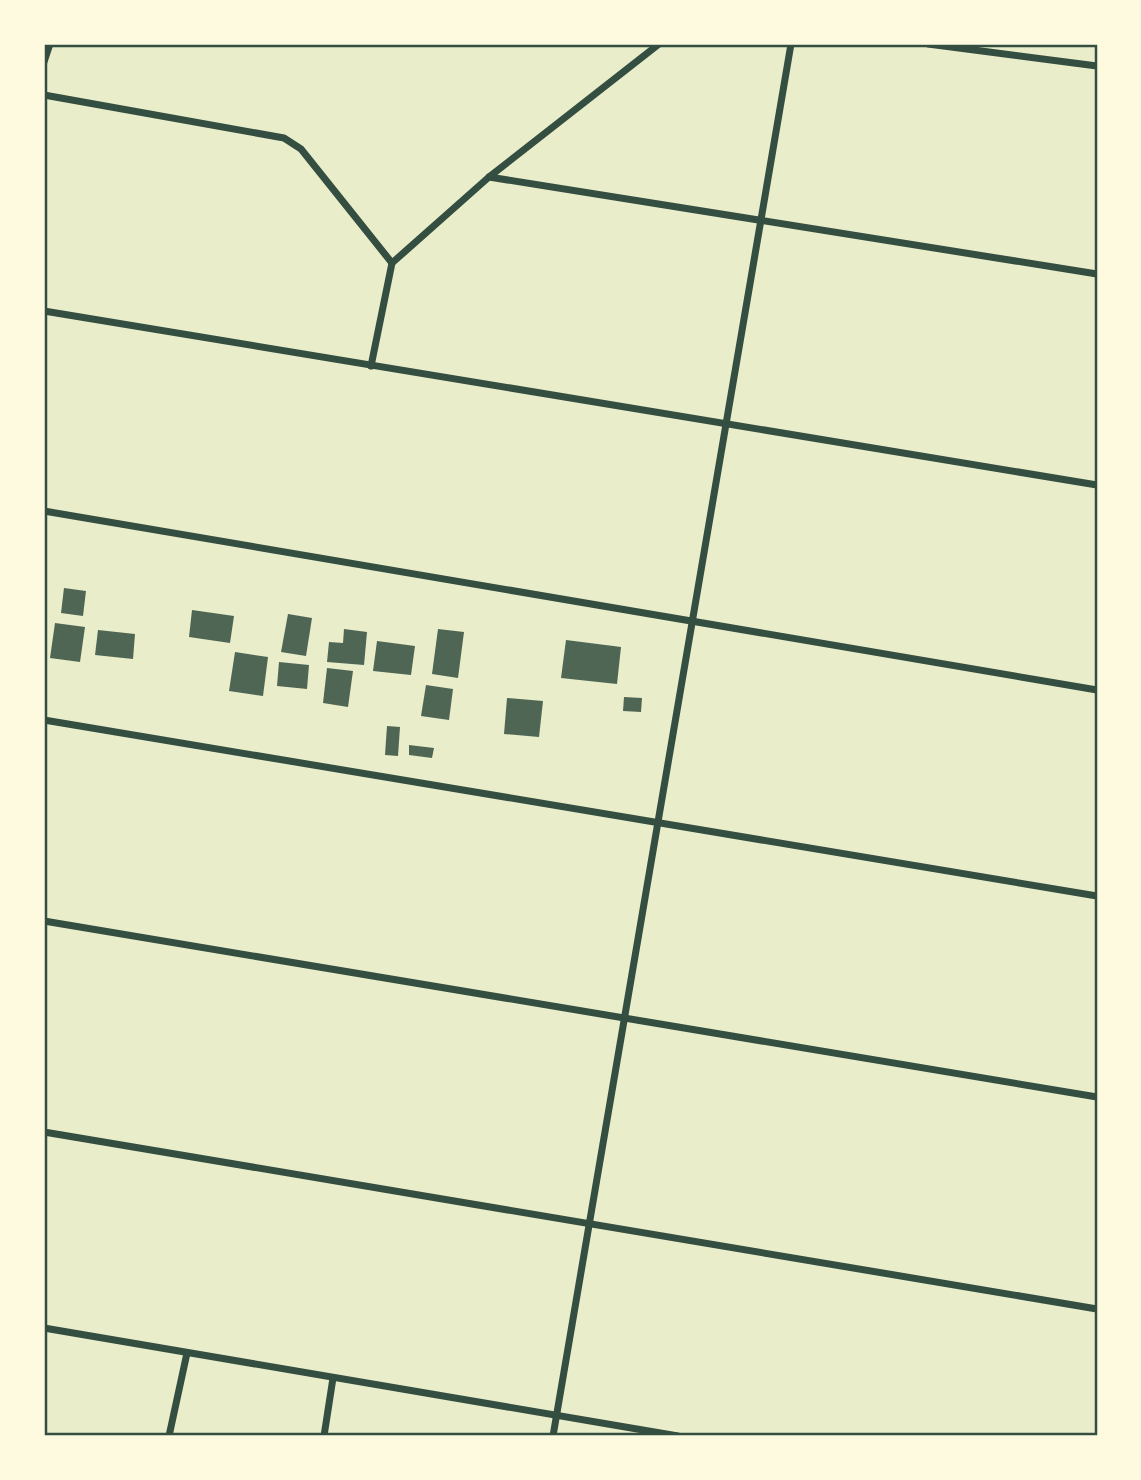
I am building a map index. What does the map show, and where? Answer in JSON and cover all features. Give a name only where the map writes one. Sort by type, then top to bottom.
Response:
[{"type":"street","points":[[44,62],[50,44]]},
{"type":"street","points":[[371,366],[392,263],[489,177],[659,44]]},
{"type":"street","points":[[553,1436],[790,44]]},
{"type":"street","points":[[928,44],[1097,66]]},
{"type":"street","points":[[44,95],[284,138],[300,149],[392,263]]},
{"type":"street","points":[[489,177],[1097,274]]},
{"type":"street","points":[[44,312],[1097,485]]},
{"type":"street","points":[[44,511],[1097,690]]},
{"type":"street","points":[[44,720],[1097,896]]},
{"type":"street","points":[[44,921],[1097,1097]]},
{"type":"street","points":[[44,1132],[1097,1309]]},
{"type":"street","points":[[44,1328],[678,1436]]},
{"type":"street","points":[[169,1436],[187,1353]]},
{"type":"street","points":[[324,1436],[333,1378]]},
{"type":"building","points":[[64,588],[86,591],[83,616],[61,613]]},
{"type":"building","points":[[192,610],[234,616],[230,643],[189,637]]},
{"type":"building","points":[[288,614],[312,618],[306,656],[281,652]]},
{"type":"building","points":[[55,623],[85,627],[80,662],[50,658]]},
{"type":"building","points":[[344,629],[367,632],[364,665],[327,662],[329,642],[343,643]]},
{"type":"building","points":[[438,629],[464,632],[458,678],[432,674]]},
{"type":"building","points":[[98,630],[135,634],[133,659],[95,655]]},
{"type":"building","points":[[566,640],[621,647],[617,684],[561,678]]},
{"type":"building","points":[[377,641],[415,646],[411,675],[373,671]]},
{"type":"building","points":[[235,652],[268,657],[263,696],[229,691]]},
{"type":"building","points":[[279,662],[309,665],[307,689],[277,686]]},
{"type":"building","points":[[327,668],[353,671],[348,707],[323,703]]},
{"type":"building","points":[[426,685],[453,689],[449,720],[421,716]]},
{"type":"building","points":[[624,697],[642,698],[641,712],[623,711]]},
{"type":"building","points":[[507,698],[543,701],[539,737],[504,734]]},
{"type":"building","points":[[387,726],[400,727],[398,756],[385,755]]},
{"type":"building","points":[[409,745],[434,748],[432,758],[409,755]]}]
